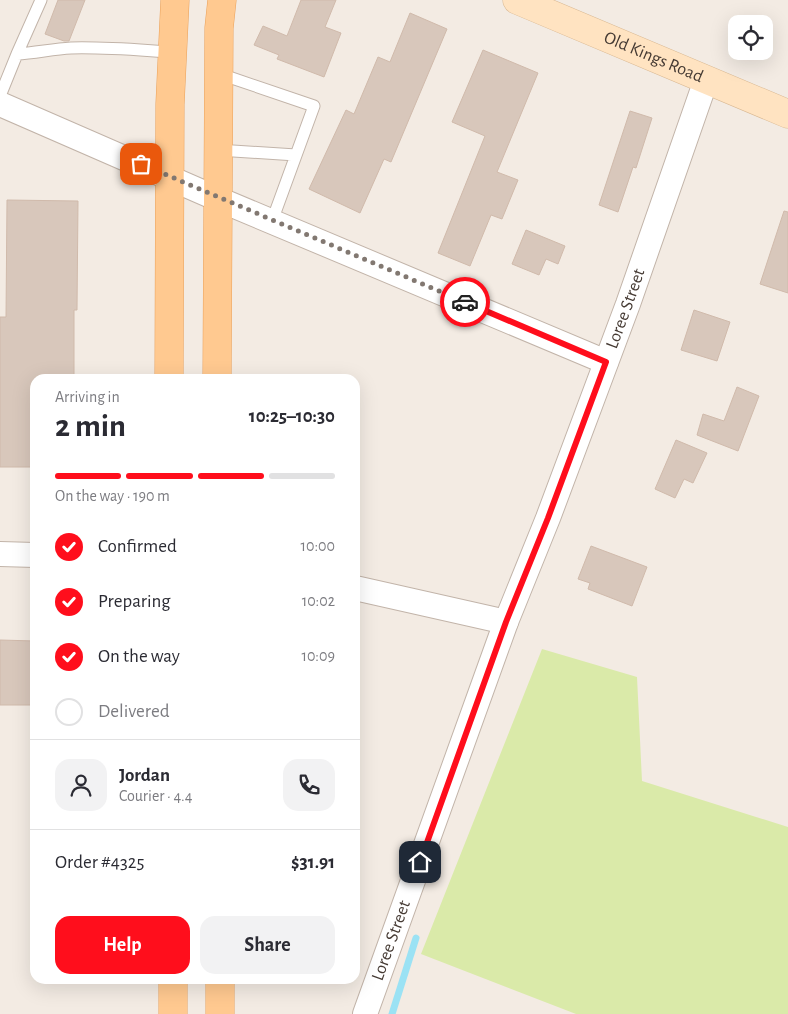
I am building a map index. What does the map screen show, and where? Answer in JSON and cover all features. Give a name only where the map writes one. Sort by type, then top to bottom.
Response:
[{"type":"main road","points":[[169,374],[170,104],[175,0]]},
{"type":"main road","points":[[217,374],[218,28],[222,0]]},
{"type":"main road","points":[[173,984],[173,1014]]},
{"type":"main road","points":[[220,984],[220,1014]]},
{"type":"street","name":"Old Kings Road","points":[[517,0],[788,114]]},
{"type":"street","name":"Loree Street","points":[[365,1014],[506,622],[548,518],[606,362],[706,80]]},
{"type":"street","points":[[0,104],[218,199],[606,362]]},
{"type":"street","points":[[0,554],[30,555]]},
{"type":"street","points":[[360,589],[506,622]]},
{"type":"lane","points":[[0,96],[41,0]]},
{"type":"lane","points":[[17,54],[69,48],[173,52]]},
{"type":"lane","points":[[218,74],[314,106],[272,221]]},
{"type":"lane","points":[[218,150],[296,155]]},
{"type":"green space","points":[[542,649],[637,677],[642,781],[788,827],[788,1014],[576,1014],[421,954]]},
{"type":"building","points":[[58,0],[85,0],[69,41],[45,34]]},
{"type":"building","points":[[301,0],[336,0],[325,27],[341,33],[324,77],[277,59],[279,55],[254,45],[263,26],[287,36]]},
{"type":"building","points":[[410,13],[447,29],[391,162],[384,159],[360,213],[309,189],[346,110],[354,114],[378,57],[390,62]]},
{"type":"building","points":[[483,50],[538,73],[497,172],[518,180],[502,219],[491,215],[470,266],[438,253],[485,136],[452,122]]},
{"type":"building","points":[[630,111],[652,118],[636,168],[633,167],[618,212],[599,205]]},
{"type":"building","points":[[7,200],[78,201],[77,310],[74,310],[74,374],[30,374],[30,467],[0,467],[0,317],[6,317]]},
{"type":"building","points":[[784,211],[788,212],[788,293],[760,284]]},
{"type":"building","points":[[526,230],[565,246],[558,264],[546,259],[539,275],[512,264]]},
{"type":"building","points":[[694,310],[730,322],[717,361],[681,350]]},
{"type":"building","points":[[737,387],[759,396],[738,451],[697,435],[703,414],[724,421]]},
{"type":"building","points":[[676,440],[707,453],[693,483],[684,479],[675,498],[655,489]]},
{"type":"building","points":[[591,546],[647,567],[632,606],[588,589],[590,583],[578,579]]},
{"type":"building","points":[[0,640],[30,641],[30,705],[0,705]]},
{"type":"waterway","points":[[392,1014],[416,938]]},
{"type":"way so far","points":[[141,164],[218,199],[465,302]]},
{"type":"route","points":[[420,862],[506,622],[548,518],[606,362],[465,302]]}]
